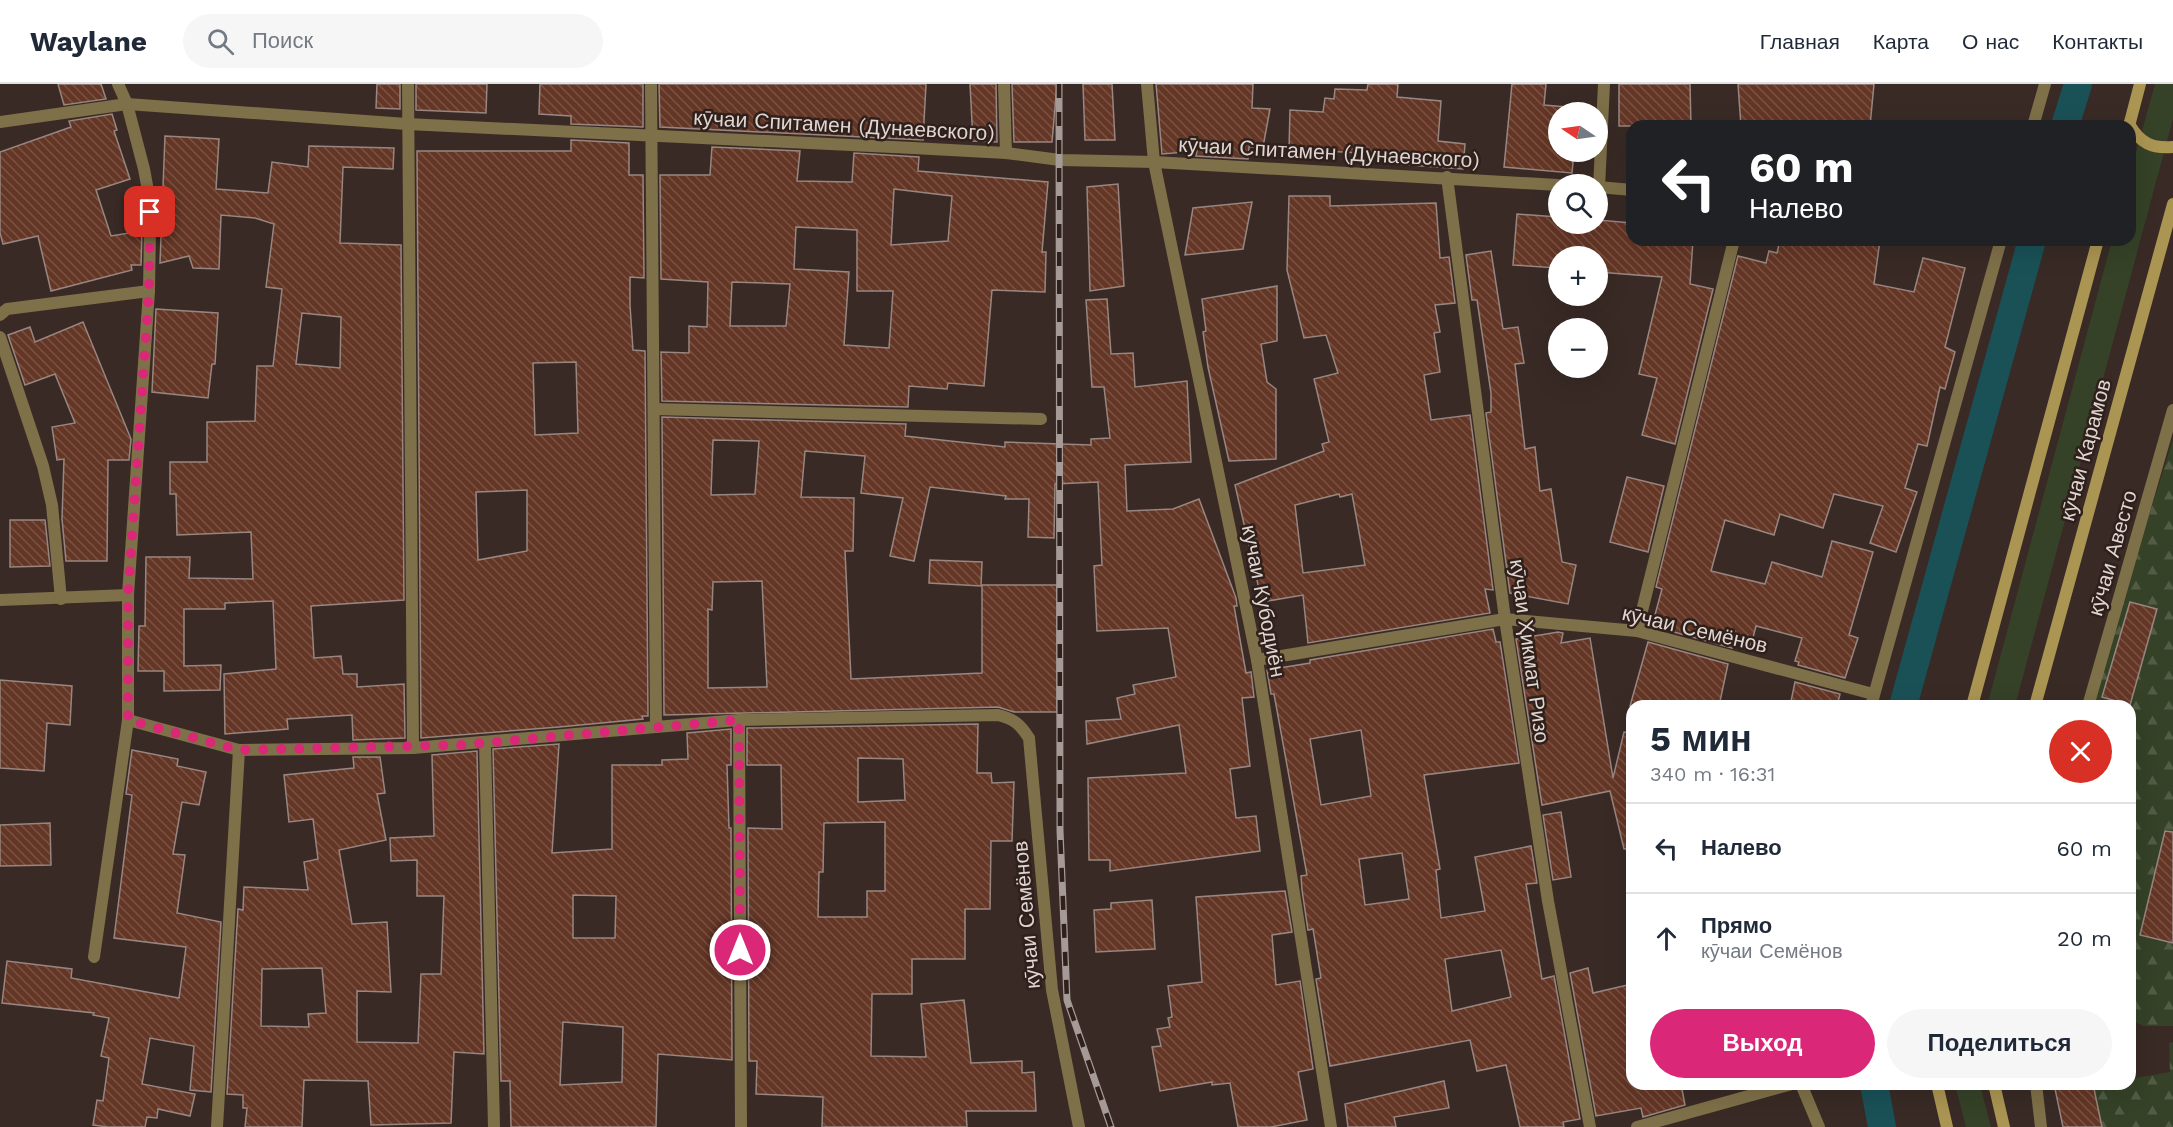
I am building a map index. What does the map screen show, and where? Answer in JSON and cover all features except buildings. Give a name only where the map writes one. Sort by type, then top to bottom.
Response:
[{"type":"main road","points":[[2130,120],[2140,84]]},
{"type":"main road","points":[[2136,136],[2148,145],[2160,148],[2173,147]]},
{"type":"main road","name":"кӯчаи Карамов","points":[[2037,700],[2173,204]]},
{"type":"main road","name":"кӯчаи Карамов","points":[[1974,700],[2096,246]]},
{"type":"main road","points":[[1938,1090],[1947,1127]]},
{"type":"main road","points":[[1995,1090],[2004,1127]]},
{"type":"street","points":[[94,957],[128,720],[128,595],[149,291],[149,196],[127,104],[118,84]]},
{"type":"street","points":[[408,84],[413,748]]},
{"type":"street","points":[[651,84],[649,135],[656,727]]},
{"type":"street","points":[[1004,84],[1006,153]]},
{"type":"street","name":"кучаи Кубодиён","points":[[1147,84],[1154,162],[1257,660],[1331,1127]]},
{"type":"street","points":[[1599,174],[1604,84]]},
{"type":"street","points":[[2035,120],[2045,84]]},
{"type":"street","name":"кӯчаи Спитамен (Дунаевского)","points":[[0,122],[127,104],[407,124],[1006,153],[1060,160],[1154,162],[1548,184]]},
{"type":"street","name":"кӯчаи Ҳикмат Ризо","points":[[1447,177],[1505,619],[1548,900],[1590,1127]]},
{"type":"street","points":[[1608,189],[1626,190]]},
{"type":"street","points":[[1637,631],[1733,246]]},
{"type":"street","points":[[1872,700],[1999,246]]},
{"type":"street","points":[[0,315],[7,309],[149,291]]},
{"type":"street","points":[[0,338],[43,466],[52,505],[61,599]]},
{"type":"street","points":[[654,409],[1041,419]]},
{"type":"street","name":"кӯчаи Авесто","points":[[2090,700],[2173,410]]},
{"type":"street","points":[[0,600],[128,595]]},
{"type":"street","name":"кӯчаи Семёнов","points":[[1257,660],[1505,619],[1637,631],[1873,694]]},
{"type":"street","name":"кӯчаи Семёнов","points":[[739,720],[998,715],[1012,718],[1022,726],[1029,738],[1052,990],[1079,1127]]},
{"type":"street","points":[[128,720],[239,750],[413,748],[739,720],[741,1127]]},
{"type":"street","points":[[484,743],[494,1127]]},
{"type":"street","points":[[217,1127],[239,750]]},
{"type":"street","points":[[1637,1127],[1770,1090]]},
{"type":"street","points":[[1804,1090],[1819,1127]]},
{"type":"street","points":[[2037,1090],[2041,1127]]},
{"type":"green space","points":[[2155,84],[2173,84],[2173,119],[2017,700],[1989,700],[2110,246],[2136,246],[2136,152]]},
{"type":"green space","points":[[2173,440],[2173,1026],[2144,1026],[2136,1023],[2136,700],[2090,700]]},
{"type":"green space","points":[[2173,1042],[2173,1127],[2066,1127],[2060,1091],[2136,1090],[2136,1078],[2170,1072],[2169,1043]]},
{"type":"green space","points":[[1956,1090],[1981,1090],[1991,1127],[1966,1127]]},
{"type":"waterway","points":[[2067,120],[2078,84]]},
{"type":"waterway","points":[[1905,700],[2030,246]]},
{"type":"waterway","points":[[1875,1090],[1882,1127]]},
{"type":"railway","points":[[1059,84],[1060,830],[1067,1000],[1111,1127]]},
{"type":"route","points":[[150,212],[149,291],[128,595],[128,720],[239,750],[413,748],[739,720],[740,950]]}]
